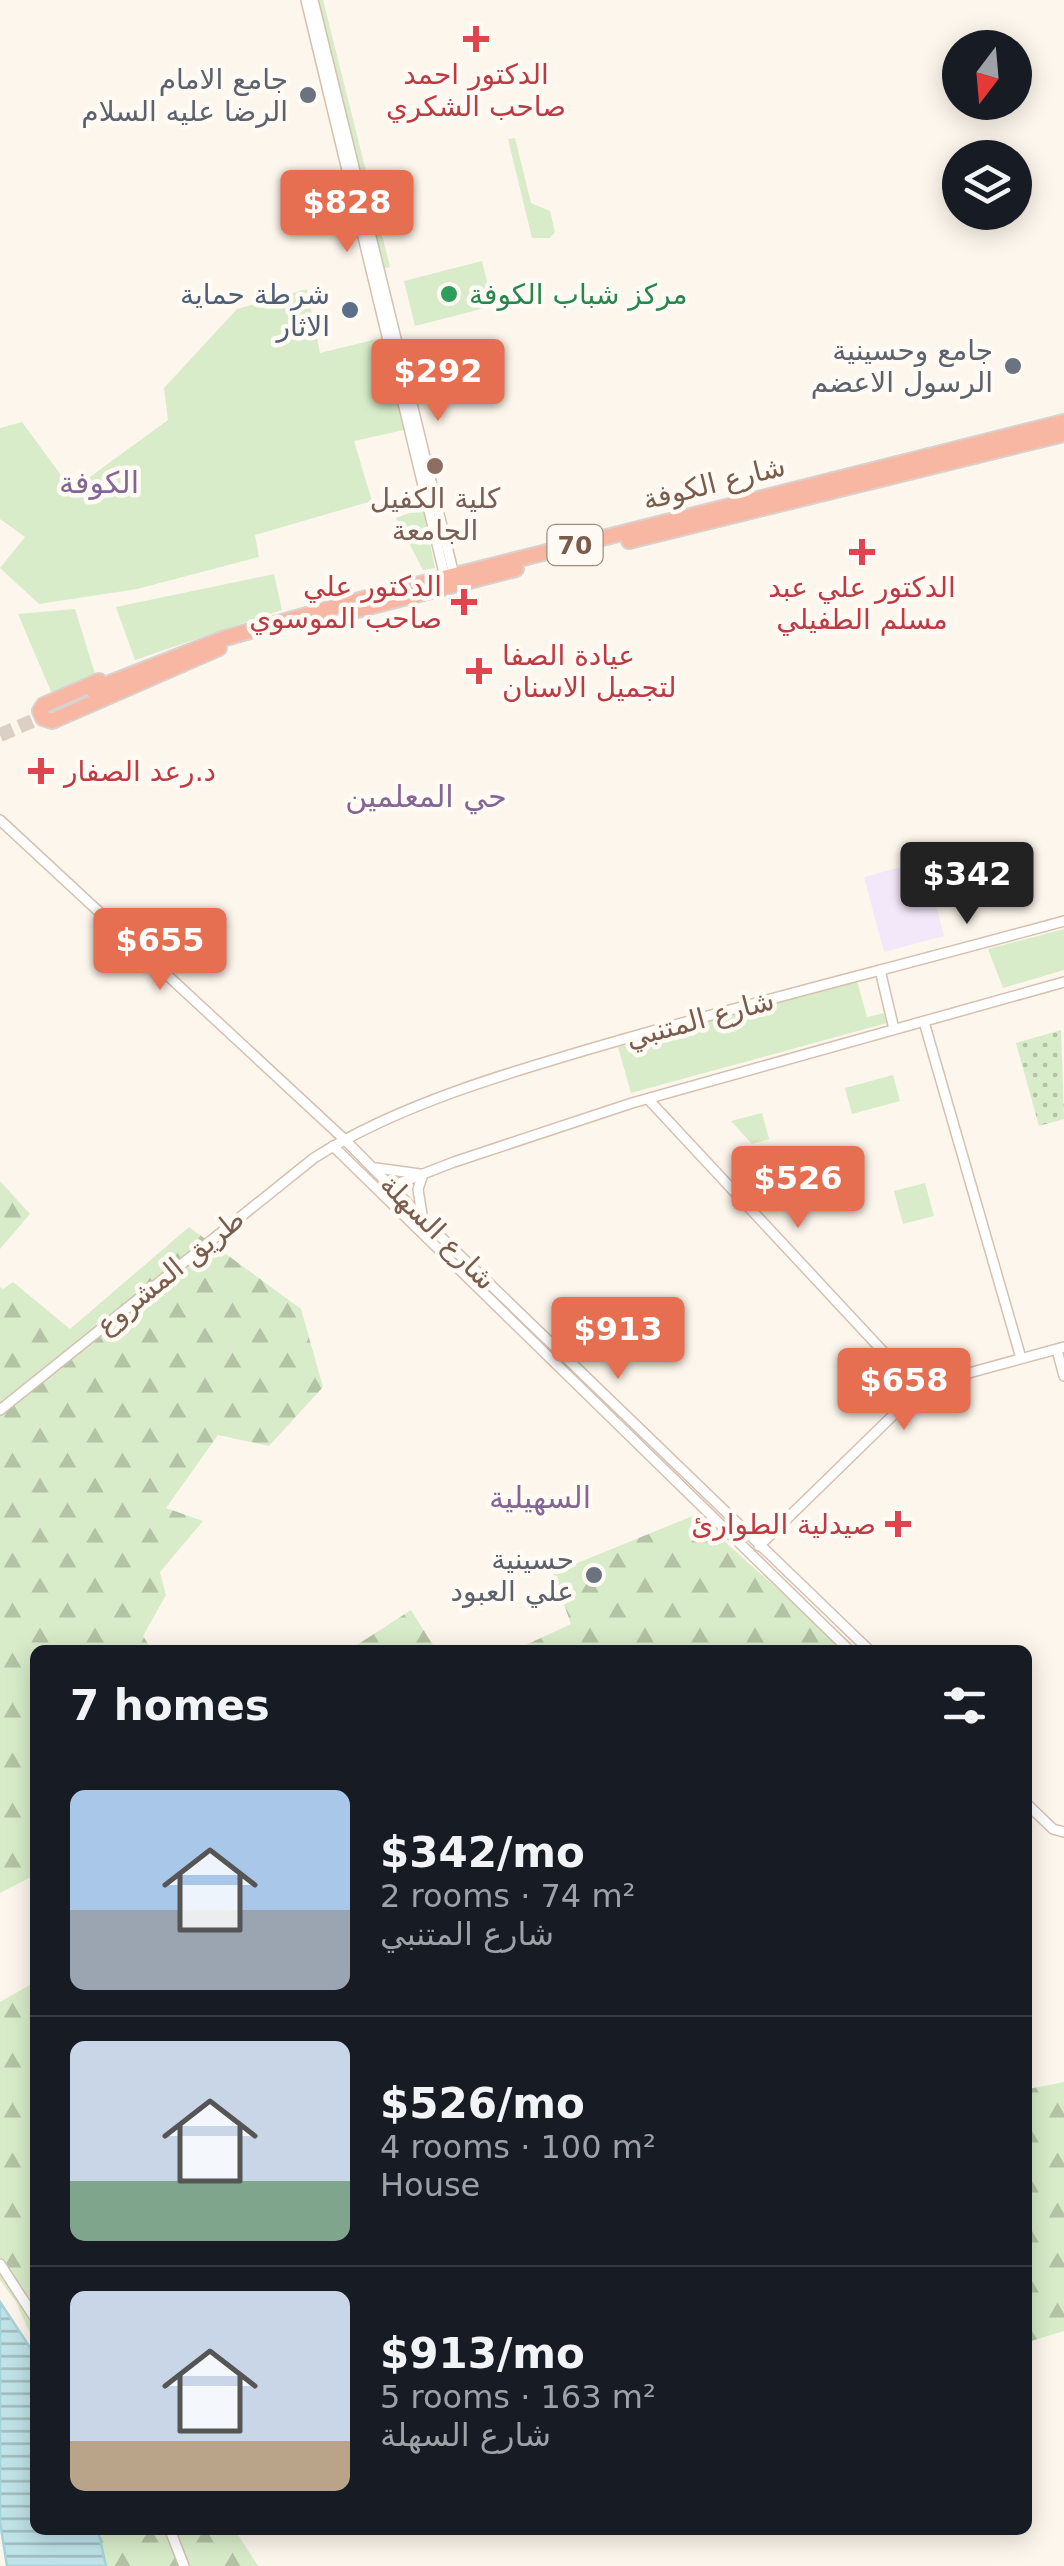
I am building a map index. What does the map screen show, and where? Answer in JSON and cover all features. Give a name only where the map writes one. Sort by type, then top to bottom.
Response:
[{"type":"highway","name":"شارع الكوفة","points":[[94,692],[218,644],[393,596],[1032,430],[1063,429]]},
{"type":"highway","name":"شارع الكوفة","points":[[727,511],[1022,444],[1063,429]]},
{"type":"highway","points":[[1022,444],[1039,436],[1038,430],[1032,430]]},
{"type":"highway","name":"شارع الكوفة","points":[[415,591],[450,576],[705,517]]},
{"type":"highway","points":[[218,644],[52,721],[46,721],[40,714],[44,705],[130,668],[185,648],[218,644]]},
{"type":"street","points":[[309,0],[450,576]]},
{"type":"street","name":"شارع السهلة","points":[[0,820],[344,1139],[863,1645]]},
{"type":"street","name":"شارع المتنبي","points":[[344,1139],[428,1104],[549,1062],[1064,921]]},
{"type":"street","points":[[880,970],[894,1029]]},
{"type":"street","points":[[392,1186],[648,1098],[1064,982]]},
{"type":"street","points":[[924,1022],[1021,1358]]},
{"type":"street","points":[[648,1098],[920,1390]]},
{"type":"street","name":"طريق المشروع","points":[[0,1410],[149,1288],[344,1139]]},
{"type":"street","name":"شارع السهلة","points":[[333,1146],[844,1645]]},
{"type":"street","points":[[374,1168],[423,1174]]},
{"type":"street","points":[[422,1217],[418,1203],[423,1174]]},
{"type":"street","points":[[759,1546],[920,1390],[1060,1348],[1064,1376]]},
{"type":"street","points":[[591,1399],[600,1390]]},
{"type":"street","points":[[1032,1809],[1053,1829],[1064,1832]]},
{"type":"street","points":[[0,2264],[30,2310]]},
{"type":"street","points":[[172,2535],[184,2566]]},
{"type":"shaded area","points":[[924,861],[944,936],[884,952],[864,877]]},
{"type":"green space","points":[[315,0],[323,0],[390,267],[382,269]]},
{"type":"green space","points":[[515,138],[531,203],[550,211],[555,232],[550,238],[532,238],[508,139]]},
{"type":"green space","name":"مركز شباب الكوفة","points":[[482,261],[493,306],[415,326],[404,281]]},
{"type":"green space","points":[[307,289],[320,353],[381,338],[404,430],[354,441],[372,501],[255,535],[259,557],[137,589],[39,604],[0,568],[25,537],[0,519],[0,428],[22,422],[72,490],[168,420],[164,388],[237,309]]},
{"type":"green space","points":[[423,508],[435,568],[423,570],[396,518]]},
{"type":"green space","points":[[274,574],[282,610],[135,660],[116,607]]},
{"type":"green space","points":[[75,609],[96,677],[52,694],[18,614]]},
{"type":"green space","points":[[1064,929],[1064,970],[1003,988],[988,949]]},
{"type":"green space","points":[[857,981],[867,1017],[884,1013],[887,1023],[631,1093],[618,1047]]},
{"type":"green space","points":[[1061,1030],[1064,1119],[1039,1126],[1016,1043]]},
{"type":"green space","points":[[893,1075],[900,1101],[852,1114],[845,1088]]},
{"type":"green space","points":[[762,1113],[769,1139],[752,1144],[731,1121]]},
{"type":"green space","points":[[0,1181],[30,1214],[0,1249]]},
{"type":"green space","points":[[925,1183],[934,1216],[903,1224],[894,1191]]},
{"type":"green space","points":[[189,1227],[301,1309],[323,1387],[269,1446],[218,1435],[166,1508],[203,1521],[160,1572],[166,1595],[143,1636],[149,1645],[30,1645],[30,1878],[0,1893],[0,1287],[13,1282],[70,1329]]},
{"type":"green space","points":[[695,1515],[840,1645],[526,1645],[571,1624],[553,1573]]},
{"type":"green space","points":[[411,1610],[433,1645],[357,1645]]},
{"type":"green space","points":[[30,1985],[30,2333],[16,2302],[0,2280],[0,2002]]},
{"type":"green space","points":[[1064,2082],[1064,2331],[1032,2341],[1032,2088]]},
{"type":"green space","points":[[99,2535],[238,2535],[258,2566],[106,2566]]},
{"type":"water","points":[[0,2302],[30,2347],[30,2535],[99,2535],[106,2566],[7,2566],[0,2522]]},
{"type":"tunnel","points":[[0,735],[95,694]]},
{"type":"place","name":"الدكتور احمد صاحب الشكري","points":[[476,39]]},
{"type":"place","name":"جامع الامام الرضا عليه السلام","points":[[308,95]]},
{"type":"place","name":"مركز شباب الكوفة","points":[[449,294]]},
{"type":"place","name":"شرطة حماية الاثار","points":[[350,310]]},
{"type":"place","name":"جامع وحسينية الرسول الاعضم","points":[[1013,366]]},
{"type":"place","name":"كلية الكفيل الجامعة","points":[[435,466]]},
{"type":"place","name":"الدكتور علي عبد مسلم الطفيلي","points":[[862,552]]},
{"type":"place","name":"الدكتور علي صاحب الموسوي","points":[[464,602]]},
{"type":"place","name":"عيادة الصفا لتجميل الاسنان","points":[[479,671]]},
{"type":"place","name":"د.رعد الصفار","points":[[41,771]]},
{"type":"place","name":"صيدلية الطوارئ","points":[[898,1524]]},
{"type":"place","name":"حسينية علي العبود","points":[[594,1575]]},
{"type":"district","name":"الكوفة","points":[[99,482]]},
{"type":"district","name":"حي المعلمين","points":[[426,796]]},
{"type":"district","name":"السهيلية","points":[[540,1497]]}]
